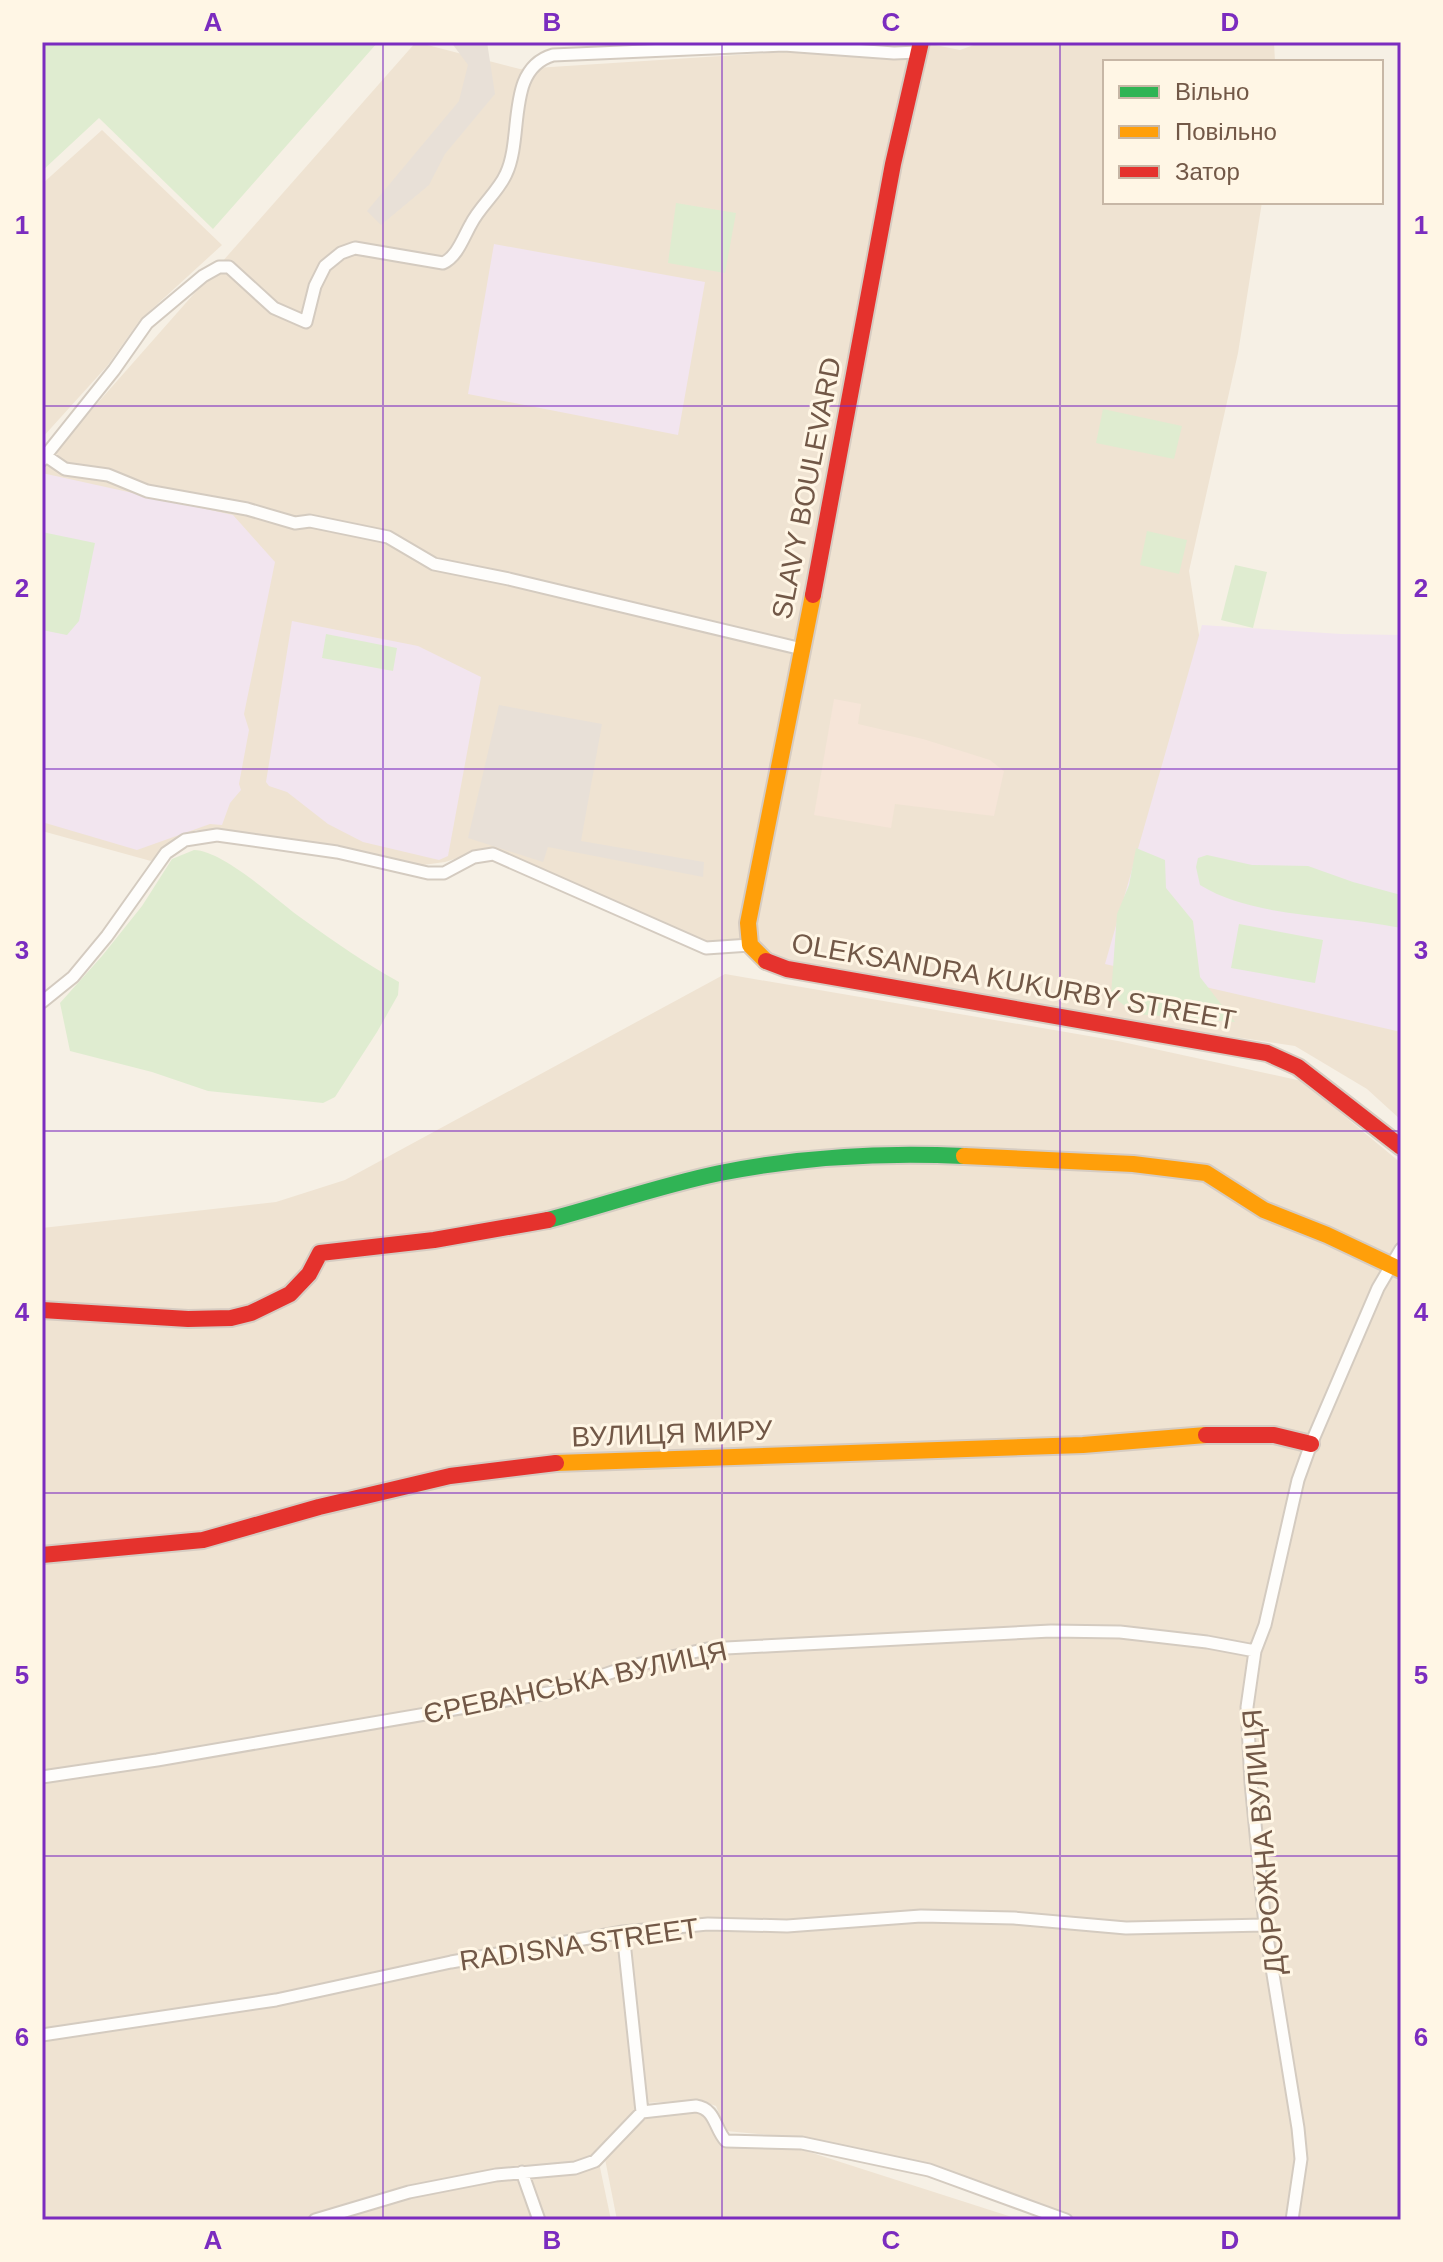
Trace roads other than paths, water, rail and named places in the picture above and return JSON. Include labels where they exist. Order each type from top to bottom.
[{"type":"street","points":[[802,649],[434,564],[388,537],[310,521],[295,523],[247,509],[147,491],[108,475],[65,469],[44,458],[147,323],[203,276],[219,267],[229,267],[274,308],[306,322],[315,286],[325,266],[341,253],[355,248],[443,263],[452,259],[478,211],[507,173],[524,77],[541,58],[784,45],[894,53],[920,47]]},
{"type":"street","name":"SLAVY BOULEVARD","points":[[750,945],[748,923],[751,902],[893,164],[920,47]]},
{"type":"street","name":"OLEKSANDRA KUKURBY STREET","points":[[42,1002],[82,967],[166,853],[185,840],[217,835],[337,852],[428,873],[444,873],[474,857],[493,854],[706,948],[750,945],[767,962],[787,969],[1267,1053],[1298,1067],[1401,1147]]},
{"type":"street","points":[[42,1310],[188,1319],[231,1318],[251,1313],[290,1294],[309,1274],[320,1253],[434,1240],[542,1222],[719,1173],[800,1161],[895,1153],[1133,1164],[1206,1173],[1264,1210],[1396,1267]]},
{"type":"street","name":"ДОРОЖНА ВУЛИЦЯ","points":[[1292,2220],[1301,2159],[1265,1925],[1247,1707],[1255,1651],[1265,1625],[1298,1480],[1311,1444],[1396,1267],[1401,1249]]},
{"type":"street","name":"ВУЛИЦЯ МИРУ","points":[[42,1555],[203,1540],[319,1507],[450,1476],[546,1463],[1083,1445],[1214,1434],[1274,1435],[1311,1444]]},
{"type":"street","name":"ЄРЕВАНСЬКА ВУЛИЦЯ","points":[[42,1777],[554,1692],[627,1667],[707,1649],[1051,1631],[1120,1632],[1255,1651]]},
{"type":"street","name":"RADISNA STREET","points":[[42,2035],[276,2000],[451,1962],[623,1932],[708,1924],[787,1926],[921,1916],[1014,1918],[1126,1928],[1265,1925]]},
{"type":"street","points":[[623,1932],[642,2112]]},
{"type":"street","points":[[315,2220],[409,2192],[522,2172],[575,2168],[595,2161],[642,2112],[702,2107],[712,2114],[726,2141],[802,2143],[929,2170],[1066,2220]]},
{"type":"street","points":[[522,2172],[539,2220]]}]
